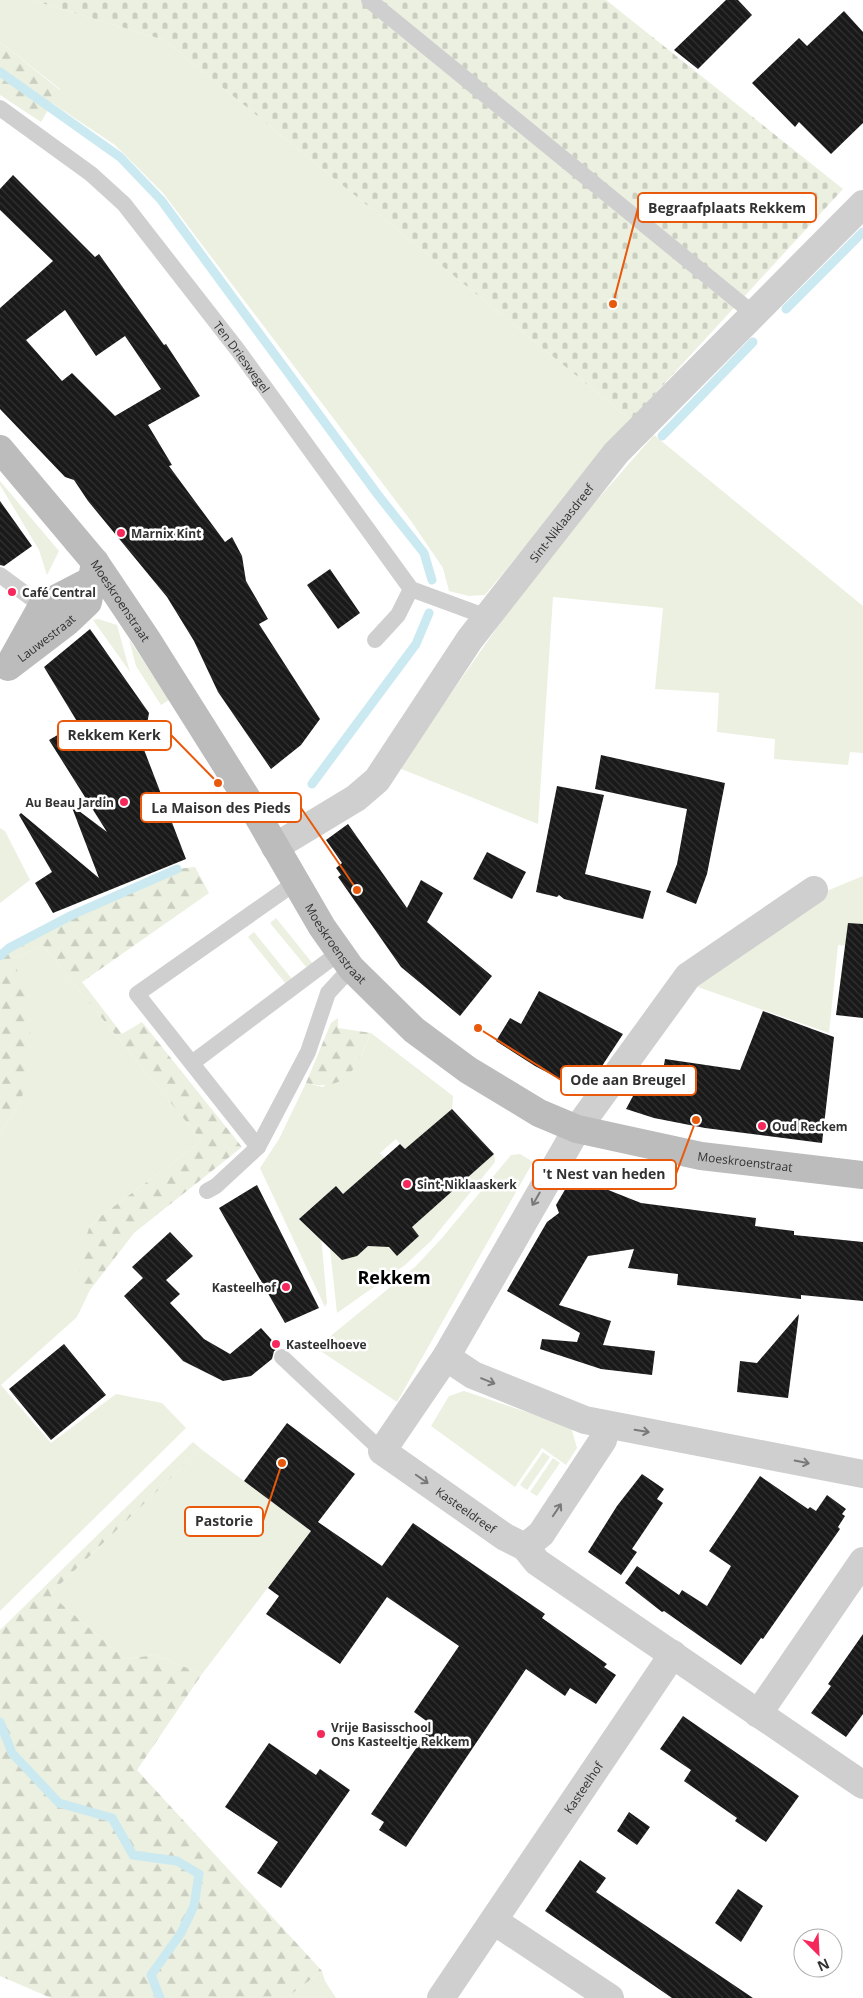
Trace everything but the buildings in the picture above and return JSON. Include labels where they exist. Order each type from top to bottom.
[{"type":"main road","name":"Moeskroenstraat","points":[[0,449],[93,572],[146,638],[275,847],[314,916],[346,960],[414,1030],[468,1070],[573,1135],[701,1156],[863,1176]]},
{"type":"main road","name":"Lauwestraat","points":[[4,672],[42,606],[93,572]]},
{"type":"main road","name":"Lauwestraat","points":[[4,672],[67,622],[88,602],[93,572]]},
{"type":"street","name":"Sint-Niklaasdreef","points":[[275,847],[356,798],[377,780],[470,639],[616,453],[756,315],[863,204]]},
{"type":"street","points":[[382,1451],[446,1357],[573,1135],[688,976],[814,890]]},
{"type":"street","points":[[446,1357],[473,1375],[585,1420],[863,1474]]},
{"type":"street","points":[[606,1425],[603,1440],[541,1534],[525,1547],[537,1562],[863,1785]]},
{"type":"street","name":"Kasteeldreef","points":[[382,1451],[505,1537],[525,1547]]},
{"type":"street","points":[[758,1714],[863,1561]]},
{"type":"street","name":"Kasteelhof","points":[[441,1998],[673,1654]]},
{"type":"street","points":[[494,1921],[610,1998]]},
{"type":"lane","points":[[369,0],[756,315]]},
{"type":"lane","name":"Ten Drieswegel","points":[[0,108],[91,174],[124,204],[243,357],[411,589]]},
{"type":"lane","points":[[0,575],[42,606]]},
{"type":"lane","points":[[375,640],[398,615],[411,589],[487,618]]},
{"type":"lane","points":[[258,1147],[137,994],[295,883]]},
{"type":"lane","points":[[192,1062],[346,960]]},
{"type":"lane","points":[[207,1191],[216,1186],[258,1147],[308,1052],[328,993],[346,960]]},
{"type":"lane","points":[[282,1358],[382,1451]]},
{"type":"green space","points":[[0,0],[32,0],[164,40],[631,420],[485,595],[469,596],[449,591],[443,568],[411,521],[163,193],[115,145],[52,103],[60,89],[0,42]]},
{"type":"green space","points":[[32,0],[606,0],[843,189],[631,420],[164,40]]},
{"type":"green space","points":[[0,42],[60,90],[41,122],[0,95]]},
{"type":"green space","points":[[654,435],[863,606],[863,753],[850,752],[848,765],[774,759],[775,739],[717,732],[719,693],[655,689],[663,608],[553,597],[538,824],[399,768],[503,619],[577,523]]},
{"type":"green space","points":[[0,481],[59,551],[47,575],[39,550],[0,485]]},
{"type":"green space","points":[[98,619],[117,625],[130,672],[93,620]]},
{"type":"green space","points":[[129,639],[169,700],[161,705],[136,666]]},
{"type":"green space","points":[[0,828],[5,831],[30,880],[0,903]]},
{"type":"green space","points":[[195,867],[209,893],[82,982],[122,1034],[142,1022],[242,1147],[134,1233],[90,1290],[80,1282],[79,1270],[89,1228],[101,1216],[202,1141],[43,946],[13,958],[28,1001],[31,1026],[22,1099],[0,1134],[0,951],[63,923],[72,915],[177,869]]},
{"type":"green space","points":[[863,876],[863,948],[838,945],[829,1033],[695,986],[829,890]]},
{"type":"green space","points":[[276,918],[313,964],[307,968],[270,923]]},
{"type":"green space","points":[[254,932],[292,979],[286,984],[248,937]]},
{"type":"green space","points":[[43,946],[202,1141],[101,1216],[89,1228],[80,1282],[90,1290],[77,1317],[1,1385],[51,1443],[116,1394],[162,1403],[186,1428],[0,1611],[0,1134],[22,1099],[13,958]]},
{"type":"green space","points":[[338,1018],[338,1028],[371,1033],[361,1056],[349,1074],[341,1080],[332,1084],[306,1083],[331,1023]]},
{"type":"green space","points":[[371,1033],[453,1096],[452,1109],[406,1151],[396,1139],[380,1153],[390,1165],[343,1194],[336,1186],[303,1215],[321,1235],[327,1303],[325,1307],[260,1168],[279,1139],[306,1083],[323,1087],[361,1057]]},
{"type":"green space","points":[[494,1154],[495,1162],[431,1241],[405,1265],[337,1313],[330,1249],[342,1260],[373,1242],[385,1242],[397,1256],[419,1236],[412,1227]]},
{"type":"green space","points":[[520,1154],[533,1162],[397,1402],[316,1348],[416,1266],[442,1238],[511,1155]]},
{"type":"green space","points":[[464,1391],[571,1427],[577,1448],[566,1465],[542,1448],[515,1487],[431,1426],[449,1396]]},
{"type":"green space","points":[[193,1442],[201,1449],[50,1594],[125,1659],[155,1655],[202,1674],[137,1770],[322,1971],[286,1998],[51,1998],[0,1976],[0,1630]]},
{"type":"green space","points":[[201,1449],[311,1531],[202,1674],[155,1655],[125,1659],[50,1594]]},
{"type":"green space","points":[[543,1452],[550,1457],[527,1490],[520,1485]]},
{"type":"green space","points":[[553,1458],[560,1463],[537,1496],[530,1492]]},
{"type":"green space","points":[[322,1971],[325,1981],[336,1998],[286,1998]]},
{"type":"waterway","points":[[0,72],[120,157],[161,200],[378,495],[424,553],[432,580]]},
{"type":"waterway","points":[[786,309],[863,232]]},
{"type":"waterway","points":[[662,436],[753,342]]},
{"type":"waterway","points":[[312,784],[416,644],[429,613]]},
{"type":"waterway","points":[[0,956],[9,948],[72,915],[177,869]]},
{"type":"waterway","points":[[0,1722],[12,1753],[59,1803],[112,1818],[133,1855],[177,1861],[199,1874],[194,1906],[181,1933],[151,1975],[160,1998]]},
{"type":"place","name":"Begraafplaats Rekkem","points":[[613,304]]},
{"type":"place","name":"Marnix Kint","points":[[121,533]]},
{"type":"place","name":"Café Central","points":[[12,592]]},
{"type":"place","name":"Rekkem Kerk","points":[[218,783]]},
{"type":"place","name":"Au Beau Jardin","points":[[124,802]]},
{"type":"place","name":"La Maison des Pieds","points":[[357,890]]},
{"type":"place","name":"Ode aan Breugel","points":[[478,1028]]},
{"type":"place","name":"'t Nest van heden","points":[[696,1120]]},
{"type":"place","name":"Oud Reckem","points":[[762,1126]]},
{"type":"place","name":"Sint-Niklaaskerk","points":[[407,1184]]},
{"type":"place","name":"Kasteelhof","points":[[286,1287]]},
{"type":"place","name":"Kasteelhoeve","points":[[276,1344]]},
{"type":"place","name":"Pastorie","points":[[282,1463]]},
{"type":"place","name":"Vrije Basisschool Ons Kasteeltje Rekkem","points":[[321,1734]]},
{"type":"district","name":"Rekkem","points":[[394,1277]]}]
